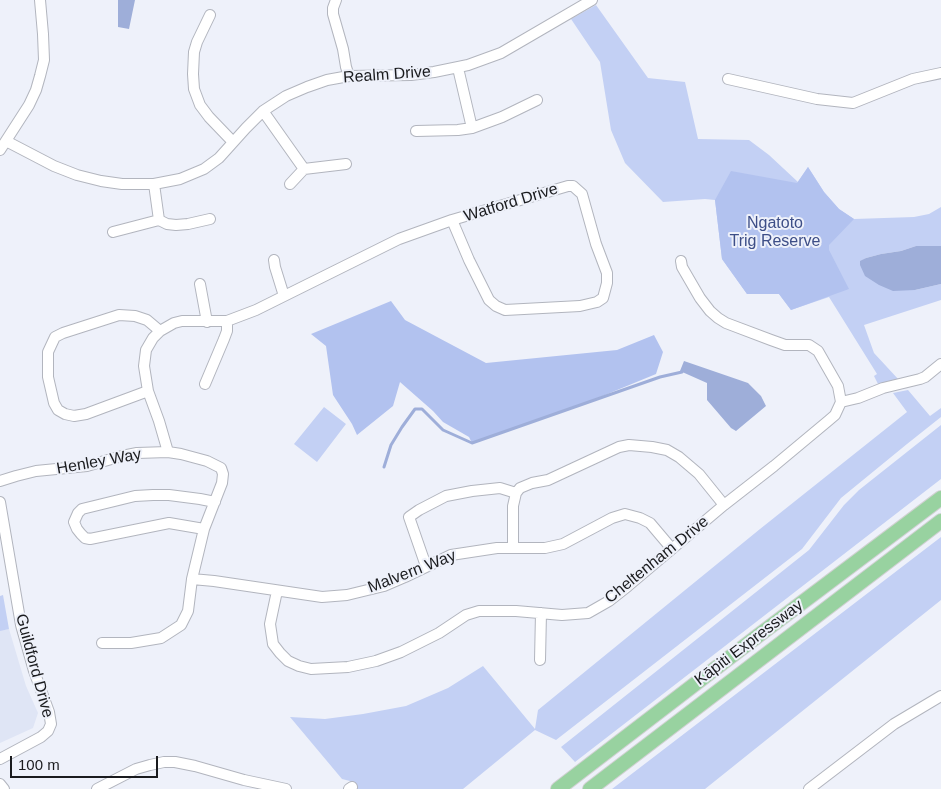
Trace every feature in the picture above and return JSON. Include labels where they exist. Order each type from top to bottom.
[{"type":"highway","name":"Kāpiti Expressway","points":[[558,789],[941,498]]},
{"type":"highway","name":"Kāpiti Expressway","points":[[590,789],[941,521]]},
{"type":"street","points":[[3,145],[29,105],[40,76],[44,60],[40,0]]},
{"type":"street","points":[[336,0],[332,8],[332,14],[350,76]]},
{"type":"street","name":"Realm Drive","points":[[3,145],[77,175],[101,182],[154,184],[180,179],[204,169],[219,158],[263,111],[286,96],[328,80],[350,76],[411,75],[434,72],[458,68],[487,59],[501,53],[592,0]]},
{"type":"street","points":[[210,15],[194,52],[194,88],[200,105],[233,142]]},
{"type":"street","points":[[458,68],[472,128]]},
{"type":"street","points":[[728,79],[817,99],[854,102],[913,79],[941,73]]},
{"type":"street","points":[[416,131],[472,128],[502,117],[537,100]]},
{"type":"street","points":[[263,111],[304,169]]},
{"type":"street","points":[[290,184],[304,169],[346,164]]},
{"type":"street","points":[[154,184],[159,220]]},
{"type":"street","name":"Watford Drive","points":[[160,331],[174,323],[227,321],[256,310],[399,239],[452,220],[568,186],[573,186],[582,194],[596,244],[607,273],[603,298],[597,302],[580,306],[505,310],[496,306],[489,300],[452,220]]},
{"type":"street","points":[[113,232],[159,220],[167,224],[176,225],[210,219]]},
{"type":"street","points":[[274,260],[284,296]]},
{"type":"street","points":[[681,261],[682,267],[700,298],[718,318],[726,323],[786,345],[809,345],[818,351],[838,386],[841,402],[858,398],[883,388],[920,379],[941,364]]},
{"type":"street","points":[[200,284],[207,322]]},
{"type":"street","points":[[148,391],[80,416],[65,414],[58,410],[54,403],[48,377],[48,352],[55,337],[118,315],[135,316],[147,320],[160,331],[146,350],[144,366],[148,391],[168,452]]},
{"type":"street","points":[[205,384],[224,339],[227,321]]},
{"type":"street","name":"Cheltenham Drive","points":[[277,591],[270,624],[273,644],[288,661],[311,669],[348,667],[376,661],[401,652],[439,633],[466,615],[479,611],[516,611],[562,615],[588,613],[609,601],[828,421],[835,415],[841,402]]},
{"type":"street","points":[[513,548],[513,506],[516,493],[520,488],[532,483],[548,480],[619,447],[629,445],[667,450],[679,457],[699,474],[724,505]]},
{"type":"street","name":"Henley Way","points":[[0,481],[36,471],[87,466],[137,453],[168,452],[181,454],[221,468],[223,474],[222,483],[215,502]]},
{"type":"street","points":[[426,566],[409,517],[446,496],[500,488],[516,493]]},
{"type":"street","points":[[102,643],[130,643],[160,638],[181,625],[188,611],[192,580],[204,529],[215,502],[200,498],[170,495],[135,496],[82,509],[78,513],[74,522],[77,529],[85,538],[90,539],[169,523],[204,529]]},
{"type":"street","name":"Guildford Drive","points":[[0,502],[1,518],[21,625],[51,724],[50,728],[41,737],[0,759]]},
{"type":"street","name":"Malvern Way","points":[[192,580],[214,581],[322,597],[347,595],[384,586],[405,578],[451,555],[497,548],[545,548],[563,544],[612,518],[625,514],[650,523],[672,549]]},
{"type":"street","points":[[540,660],[541,613]]},
{"type":"street","points":[[809,789],[894,724],[941,696]]},
{"type":"street","points":[[97,789],[136,769],[164,762],[195,766],[244,780],[286,789]]},
{"type":"street","points":[[0,784],[4,789]]},
{"type":"shaded area","points":[[118,0],[135,0],[129,29],[118,27]]},
{"type":"shaded area","points":[[916,246],[941,246],[941,284],[915,290],[893,291],[865,276],[860,261]]},
{"type":"shaded area","points":[[684,361],[748,383],[761,396],[766,406],[736,431],[731,428],[707,400],[707,383],[680,371]]},
{"type":"shaded area","points":[[9,629],[26,686],[38,713],[33,728],[0,743],[0,630]]},
{"type":"green space","name":"Ngatoto Trig Reserve","points":[[596,5],[648,78],[685,82],[698,139],[749,140],[769,155],[798,182],[808,167],[824,192],[839,209],[854,219],[914,217],[929,214],[941,207],[941,246],[916,246],[866,258],[860,262],[915,290],[941,284],[941,300],[864,325],[874,353],[899,380],[878,384],[874,376],[877,374],[829,297],[791,310],[779,294],[747,294],[722,259],[715,200],[663,202],[625,163],[611,130],[600,62],[571,19]]},
{"type":"green space","points":[[808,167],[824,192],[839,209],[854,219],[829,245],[829,250],[849,289],[791,310],[779,294],[747,294],[722,259],[715,200],[731,171],[797,183]]},
{"type":"green space","points":[[391,301],[405,320],[486,363],[617,350],[654,335],[663,352],[656,374],[571,409],[472,443],[469,437],[443,422],[400,382],[393,406],[357,435],[333,395],[326,346],[311,334]]},
{"type":"green space","points":[[908,390],[930,416],[941,408],[941,417],[841,498],[802,549],[556,740],[535,730],[463,789],[354,789],[350,781],[342,779],[290,717],[325,719],[406,706],[448,688],[483,666],[535,729],[538,710],[907,412],[893,393]]},
{"type":"green space","points":[[324,407],[346,424],[317,462],[294,444]]},
{"type":"green space","points":[[941,425],[941,479],[575,762],[561,747],[809,550],[844,505],[859,490]]},
{"type":"green space","points":[[941,537],[941,600],[705,789],[612,789]]},
{"type":"green space","points":[[3,595],[9,629],[0,631],[0,596]]},
{"type":"waterway","points":[[384,467],[391,445],[415,409],[422,409],[443,430],[472,443],[660,377],[682,372]]}]
